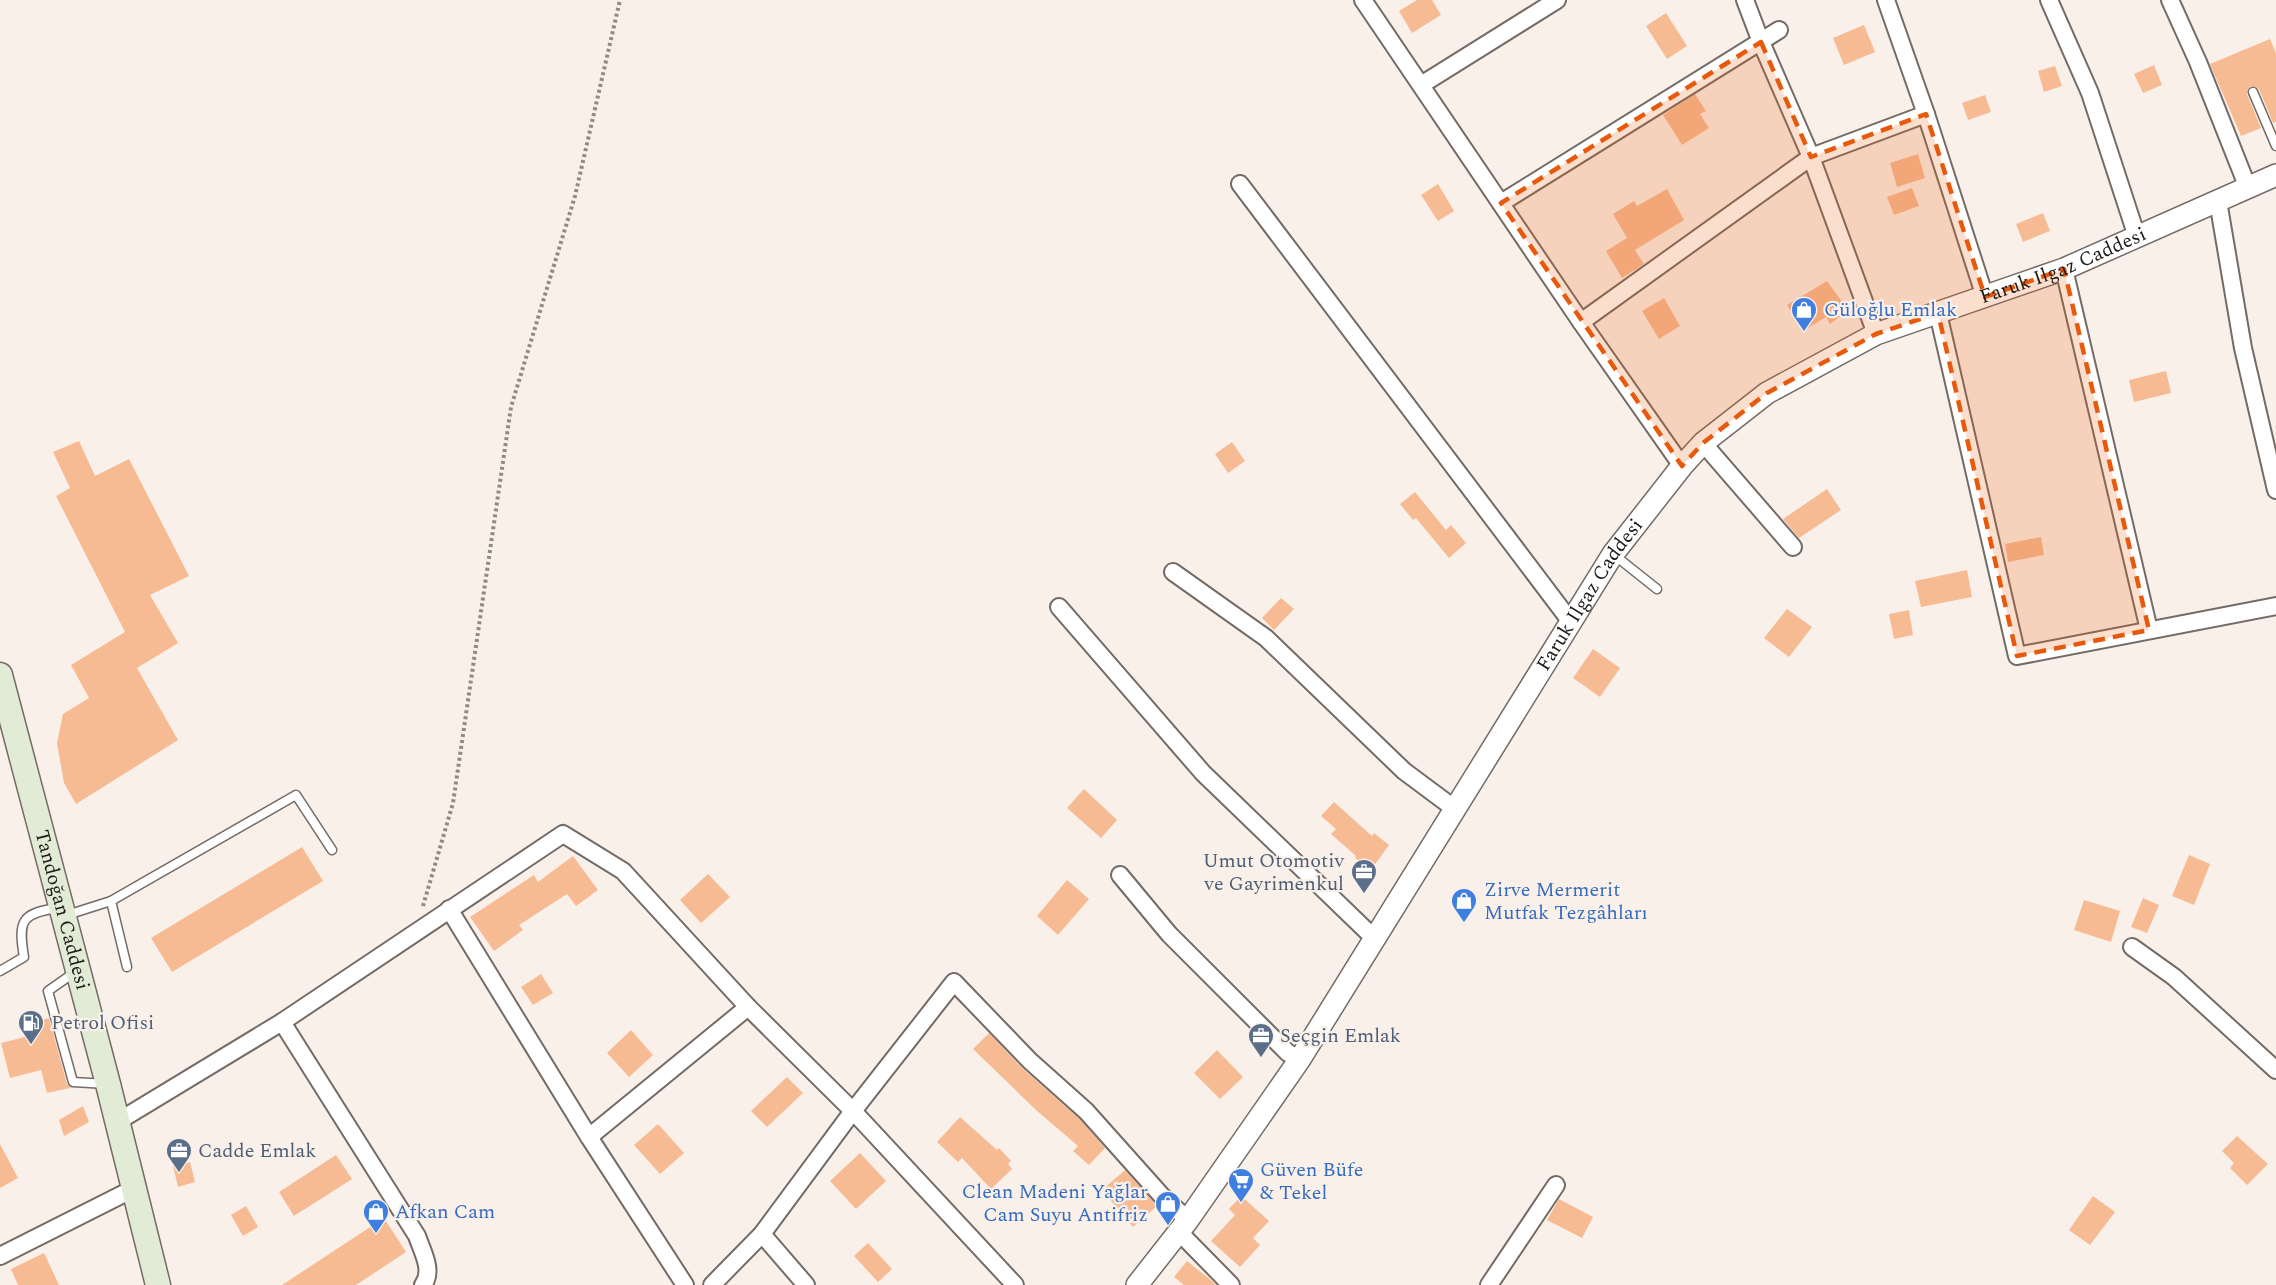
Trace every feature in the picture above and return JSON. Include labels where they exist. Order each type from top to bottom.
[{"type":"main road","name":"Tandoğan Caddesi","points":[[0,675],[108,1084],[158,1285]]},
{"type":"street","points":[[1363,0],[1581,322],[1682,466]]},
{"type":"street","points":[[1420,85],[1557,0]]},
{"type":"street","points":[[1745,0],[1811,157],[1876,334]]},
{"type":"street","points":[[1886,0],[1926,114],[1985,297]]},
{"type":"street","points":[[2049,0],[2090,93],[2137,237]]},
{"type":"street","points":[[2170,0],[2198,62],[2248,188]]},
{"type":"street","points":[[1501,203],[1779,30]]},
{"type":"street","points":[[1581,322],[1811,157],[1926,114]]},
{"type":"street","name":"Faruk Ilgaz Caddesi","points":[[1137,1285],[1183,1226],[1300,1059],[1613,554],[1682,466],[1703,443],[1767,393],[1876,334],[2064,269],[2276,176]]},
{"type":"street","points":[[1240,184],[1570,622]]},
{"type":"street","points":[[2218,201],[2243,348],[2276,490]]},
{"type":"street","points":[[2064,269],[2149,630]]},
{"type":"street","points":[[1938,313],[2018,656],[2276,606]]},
{"type":"street","points":[[1703,443],[1793,547]]},
{"type":"street","points":[[1173,572],[1266,638],[1404,771],[1455,809]]},
{"type":"street","points":[[1059,607],[1203,773],[1375,939]]},
{"type":"street","points":[[117,1122],[282,1022],[563,834],[623,871],[748,1007],[853,1111],[1015,1285]]},
{"type":"street","points":[[1120,875],[1168,934],[1288,1053],[1300,1059]]},
{"type":"street","points":[[449,909],[589,1137],[685,1285]]},
{"type":"street","points":[[2132,947],[2174,977],[2276,1070]]},
{"type":"street","points":[[712,1285],[762,1234],[853,1111],[954,982],[1030,1061],[1086,1111],[1161,1195],[1231,1285]]},
{"type":"street","points":[[589,1137],[748,1007]]},
{"type":"street","points":[[282,1022],[417,1236],[428,1266],[426,1281],[423,1285]]},
{"type":"street","points":[[1489,1285],[1557,1185]]},
{"type":"street","points":[[0,1256],[133,1189]]},
{"type":"street","points":[[762,1234],[806,1285]]},
{"type":"lane","points":[[2253,92],[2276,146]]},
{"type":"lane","points":[[1613,554],[1657,589]]},
{"type":"lane","points":[[0,971],[24,957],[20,935],[26,918],[37,911],[62,912],[111,901],[296,795],[332,850]]},
{"type":"lane","points":[[111,901],[127,967]]},
{"type":"lane","points":[[78,970],[48,991],[73,1082],[108,1084]]},
{"type":"path","points":[[416,931],[453,803],[511,407],[575,196],[620,0]]},
{"type":"highlighted area","points":[[1761,42],[1811,157],[1926,114],[1985,297],[2064,269],[2149,630],[2017,656],[1938,313],[1876,334],[1767,393],[1703,443],[1682,466],[1501,203]]},
{"type":"building","points":[[1417,0],[1432,0],[1441,15],[1412,33],[1399,11]]},
{"type":"building","points":[[1666,13],[1687,46],[1667,59],[1646,26]]},
{"type":"building","points":[[1864,25],[1875,52],[1844,65],[1833,38]]},
{"type":"building","points":[[2270,39],[2276,53],[2276,122],[2273,123],[2259,89],[2251,86],[2247,94],[2261,128],[2241,136],[2210,64]]},
{"type":"building","points":[[2154,65],[2162,85],[2143,93],[2134,74]]},
{"type":"building","points":[[2055,66],[2062,86],[2044,92],[2038,71]]},
{"type":"building","points":[[1695,94],[1706,111],[1700,114],[1709,128],[1682,145],[1663,115]]},
{"type":"building","points":[[1985,95],[1991,112],[1968,120],[1962,103]]},
{"type":"building","points":[[1918,154],[1925,178],[1897,187],[1890,163]]},
{"type":"building","points":[[1438,184],[1454,211],[1438,221],[1421,195]]},
{"type":"building","points":[[1912,188],[1919,206],[1894,215],[1887,197]]},
{"type":"building","points":[[1667,189],[1684,220],[1635,250],[1644,264],[1622,278],[1606,251],[1627,238],[1613,214],[1634,201],[1637,206]]},
{"type":"building","points":[[2043,213],[2050,231],[2023,242],[2016,224]]},
{"type":"building","points":[[1827,281],[1848,310],[1830,324],[1826,317],[1803,331],[1787,305]]},
{"type":"building","points":[[1664,298],[1680,326],[1659,339],[1642,311]]},
{"type":"building","points":[[2166,371],[2171,393],[2134,402],[2129,380]]},
{"type":"building","points":[[79,441],[95,476],[129,459],[189,576],[150,595],[178,643],[137,668],[178,740],[76,804],[64,783],[57,743],[63,714],[89,698],[71,665],[125,632],[56,496],[70,488],[53,452]]},
{"type":"building","points":[[1232,442],[1245,461],[1228,473],[1215,454]]},
{"type":"building","points":[[1827,489],[1841,510],[1799,538],[1783,519]]},
{"type":"building","points":[[1415,492],[1446,530],[1451,525],[1466,543],[1449,558],[1416,518],[1413,520],[1400,504]]},
{"type":"building","points":[[2041,537],[2044,555],[2008,562],[2005,544]]},
{"type":"building","points":[[1967,570],[1972,597],[1921,607],[1915,581]]},
{"type":"building","points":[[1281,598],[1294,609],[1274,630],[1262,618]]},
{"type":"building","points":[[1787,609],[1812,627],[1789,657],[1764,638]]},
{"type":"building","points":[[1909,610],[1913,635],[1894,639],[1889,614]]},
{"type":"building","points":[[1593,649],[1620,668],[1600,697],[1573,678]]},
{"type":"building","points":[[1084,789],[1117,820],[1101,838],[1067,808]]},
{"type":"building","points":[[1334,802],[1372,836],[1374,833],[1389,845],[1371,870],[1331,834],[1336,829],[1321,816]]},
{"type":"building","points":[[302,847],[323,881],[172,972],[151,938]]},
{"type":"building","points":[[2189,855],[2210,864],[2194,905],[2172,896]]},
{"type":"building","points":[[573,856],[598,890],[576,906],[567,894],[519,925],[523,930],[494,951],[470,917],[534,875],[538,882]]},
{"type":"building","points":[[708,874],[730,897],[701,923],[680,900]]},
{"type":"building","points":[[1067,880],[1089,899],[1058,935],[1037,916]]},
{"type":"building","points":[[2143,898],[2159,905],[2147,933],[2131,927]]},
{"type":"building","points":[[2084,900],[2120,911],[2111,942],[2074,930]]},
{"type":"building","points":[[541,974],[553,993],[533,1005],[521,987]]},
{"type":"building","points":[[49,1018],[70,1088],[47,1093],[41,1070],[10,1078],[1,1043],[33,1035],[30,1023]]},
{"type":"building","points":[[631,1030],[653,1055],[629,1077],[607,1053]]},
{"type":"building","points":[[989,1033],[1023,1069],[1079,1118],[1105,1148],[1089,1165],[1073,1151],[1078,1146],[1036,1110],[973,1049]]},
{"type":"building","points":[[1217,1050],[1243,1077],[1220,1099],[1194,1073]]},
{"type":"building","points":[[787,1077],[803,1093],[767,1127],[751,1111]]},
{"type":"building","points":[[83,1106],[89,1122],[64,1136],[59,1120]]},
{"type":"building","points":[[960,1117],[997,1150],[999,1148],[1011,1161],[1008,1164],[1012,1169],[991,1189],[962,1158],[958,1162],[937,1142]]},
{"type":"building","points":[[658,1124],[684,1153],[660,1174],[634,1145]]},
{"type":"building","points":[[2237,1136],[2268,1164],[2247,1185],[2230,1168],[2234,1163],[2222,1151]]},
{"type":"building","points":[[0,1144],[18,1178],[0,1188]]},
{"type":"building","points":[[860,1153],[886,1181],[856,1209],[830,1181]]},
{"type":"building","points":[[336,1155],[352,1179],[294,1216],[279,1192]]},
{"type":"building","points":[[190,1162],[195,1182],[178,1187],[173,1166]]},
{"type":"building","points":[[1125,1170],[1157,1206],[1133,1227],[1102,1190]]},
{"type":"building","points":[[1241,1196],[1269,1221],[1253,1238],[1260,1245],[1240,1267],[1211,1241],[1235,1215],[1229,1209]]},
{"type":"building","points":[[2093,1196],[2115,1212],[2090,1245],[2069,1230]]},
{"type":"building","points":[[1559,1199],[1593,1217],[1582,1238],[1547,1220]]},
{"type":"building","points":[[246,1206],[258,1227],[243,1236],[231,1215]]},
{"type":"building","name":"Afkan Cam","points":[[384,1218],[406,1252],[356,1285],[282,1285]]},
{"type":"building","points":[[868,1243],[892,1269],[878,1282],[854,1256]]},
{"type":"building","points":[[44,1253],[59,1285],[18,1285],[11,1269]]},
{"type":"building","points":[[1187,1261],[1216,1285],[1184,1285],[1174,1277]]},
{"type":"place","name":"Güloğlu Emlak","points":[[1804,333]]},
{"type":"place","name":"Umut Otomotiv ve Gayrimenkul","points":[[1364,895]]},
{"type":"place","name":"Zirve Mermerit Mutfak Tezgâhları","points":[[1464,924]]},
{"type":"place","name":"Petrol Ofisi","points":[[31,1046]]},
{"type":"place","name":"Seçgin Emlak","points":[[1261,1059]]},
{"type":"place","name":"Cadde Emlak","points":[[179,1174]]},
{"type":"place","name":"Güven Büfe & Tekel","points":[[1241,1204]]},
{"type":"place","name":"Clean Madeni Yağlar Cam Suyu Antifriz","points":[[1168,1227]]},
{"type":"place","name":"Afkan Cam","points":[[376,1235]]}]
